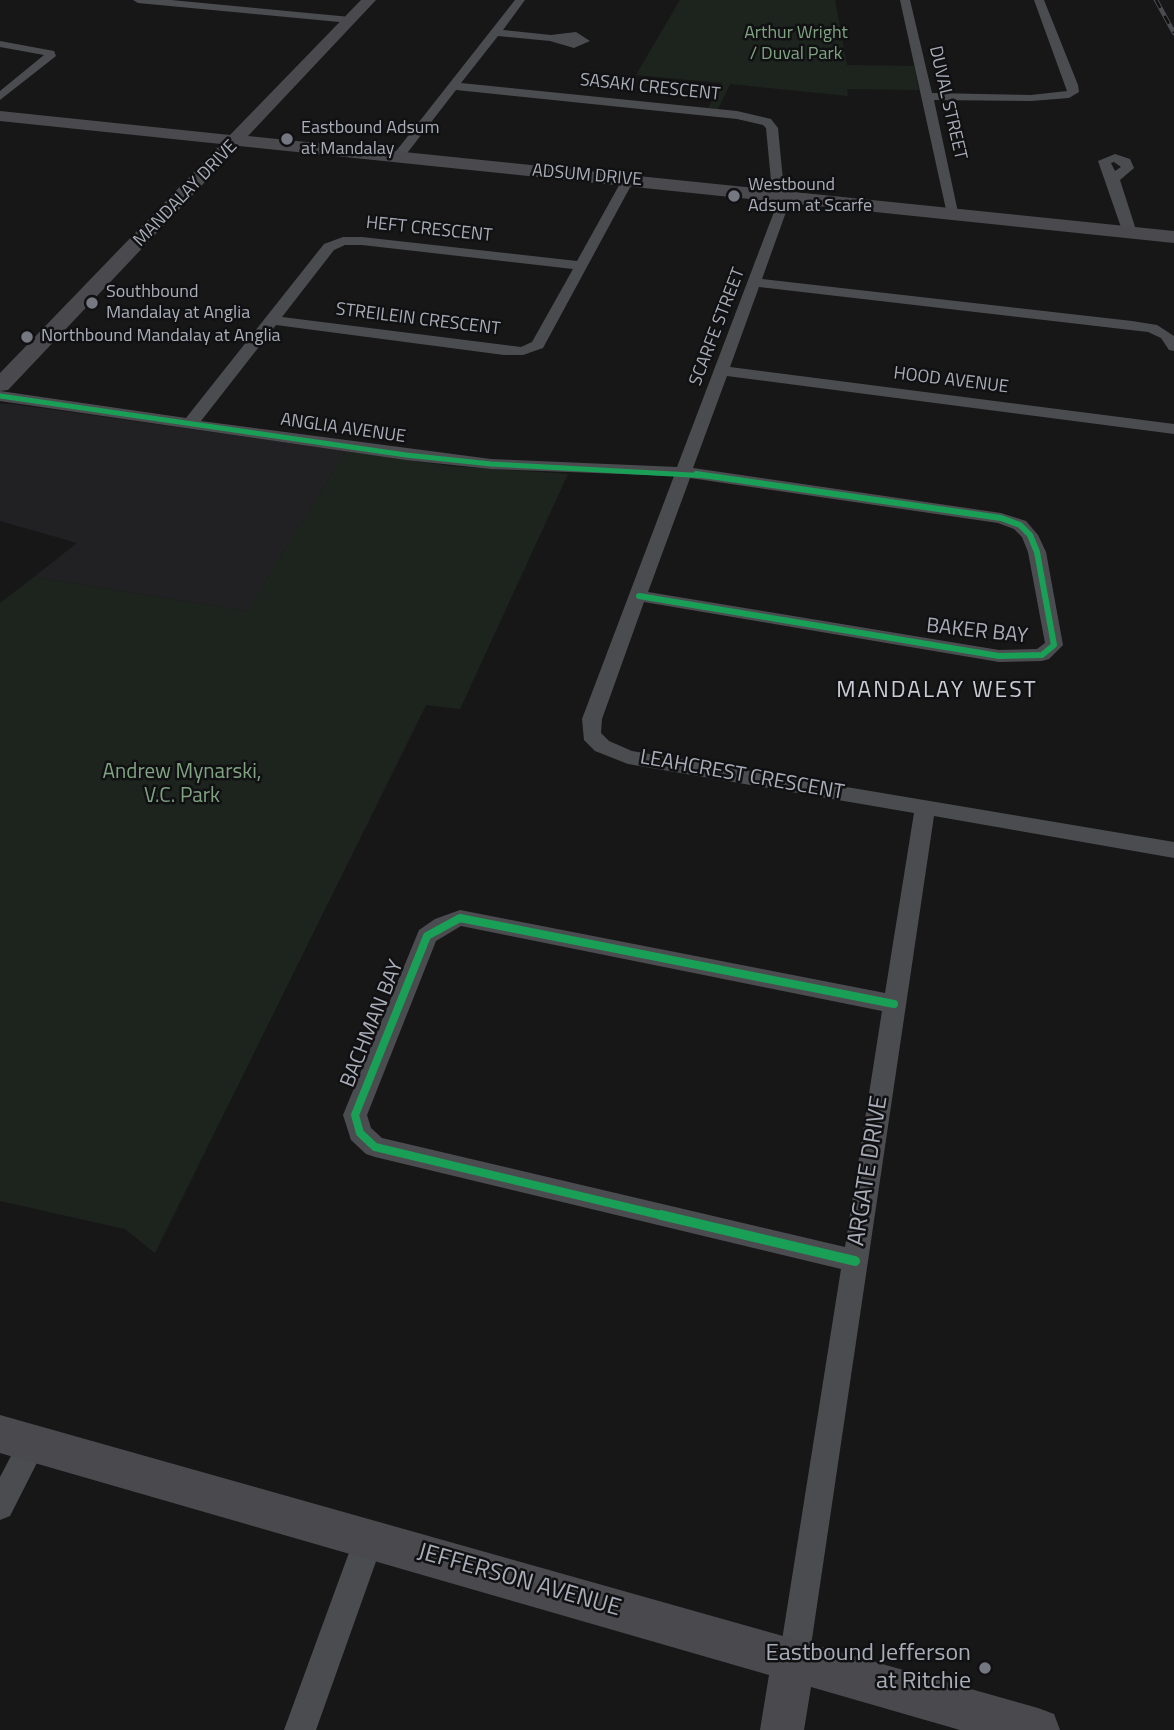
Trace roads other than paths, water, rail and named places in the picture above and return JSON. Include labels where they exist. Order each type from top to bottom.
[{"type":"street","points":[[138,0],[350,20]]},
{"type":"street","name":"MANDALAY DRIVE","points":[[0,385],[369,0]]},
{"type":"street","points":[[397,158],[520,0]]},
{"type":"street","name":"DUVAL STREET","points":[[905,0],[954,214]]},
{"type":"street","points":[[929,96],[1031,99],[1069,95],[1073,92],[1039,0]]},
{"type":"street","points":[[495,32],[551,38]]},
{"type":"street","points":[[0,44],[46,50],[50,56],[0,97]]},
{"type":"street","name":"SASAKI CRESCENT","points":[[454,86],[755,117],[767,122],[772,128],[777,195]]},
{"type":"street","name":"ADSUM DRIVE","points":[[0,116],[1174,237]]},
{"type":"street","points":[[1113,179],[1130,233]]},
{"type":"street","name":"STREILEIN CRESCENT","points":[[273,320],[523,351],[538,345],[545,336],[628,180]]},
{"type":"street","name":"SCARFE STREET","points":[[684,472],[780,212],[777,195]]},
{"type":"street","name":"HEFT CRESCENT","points":[[191,423],[319,257],[329,247],[343,241],[581,266]]},
{"type":"street","points":[[756,282],[1152,328],[1166,335],[1174,347]]},
{"type":"street","name":"HOOD AVENUE","points":[[723,371],[1174,429]]},
{"type":"street","name":"ANGLIA AVENUE","points":[[0,396],[479,463],[684,472]]},
{"type":"street","name":"LEAHCREST CRESCENT","points":[[684,472],[592,719],[591,735],[602,746],[628,757],[1174,850]]},
{"type":"street","name":"BAKER BAY","points":[[639,596],[999,656],[1042,655],[1054,645],[1037,552],[1031,535],[1020,525],[1001,518],[684,472]]},
{"type":"street","name":"ARGATE DRIVE","points":[[794,1659],[925,807]]},
{"type":"street","name":"BACHMAN BAY","points":[[855,1261],[375,1147],[360,1133],[355,1115],[427,936],[460,918],[894,1004]]},
{"type":"street","points":[[0,1506],[16,1438]]},
{"type":"street","name":"JEFFERSON AVENUE","points":[[16,1438],[1038,1730]]},
{"type":"street","points":[[300,1730],[369,1539]]},
{"type":"street","points":[[782,1730],[794,1659]]},
{"type":"railway","points":[[1156,0],[1174,33]]},
{"type":"place","name":"Eastbound Adsum at Mandalay","points":[[287,139]]},
{"type":"place","name":"Westbound Adsum at Scarfe","points":[[734,196]]},
{"type":"place","name":"Southbound Mandalay at Anglia","points":[[92,303]]},
{"type":"place","name":"Northbound Mandalay at Anglia","points":[[27,337]]},
{"type":"place","name":"Eastbound Jefferson at Ritchie","points":[[985,1668]]},
{"type":"district","name":"MANDALAY WEST","points":[[937,691]]},
{"type":"park label","name":"Arthur Wright / Duval Park","points":[[796,44]]},
{"type":"park label","name":"Andrew Mynarski, V.C. Park","points":[[182,785]]}]
